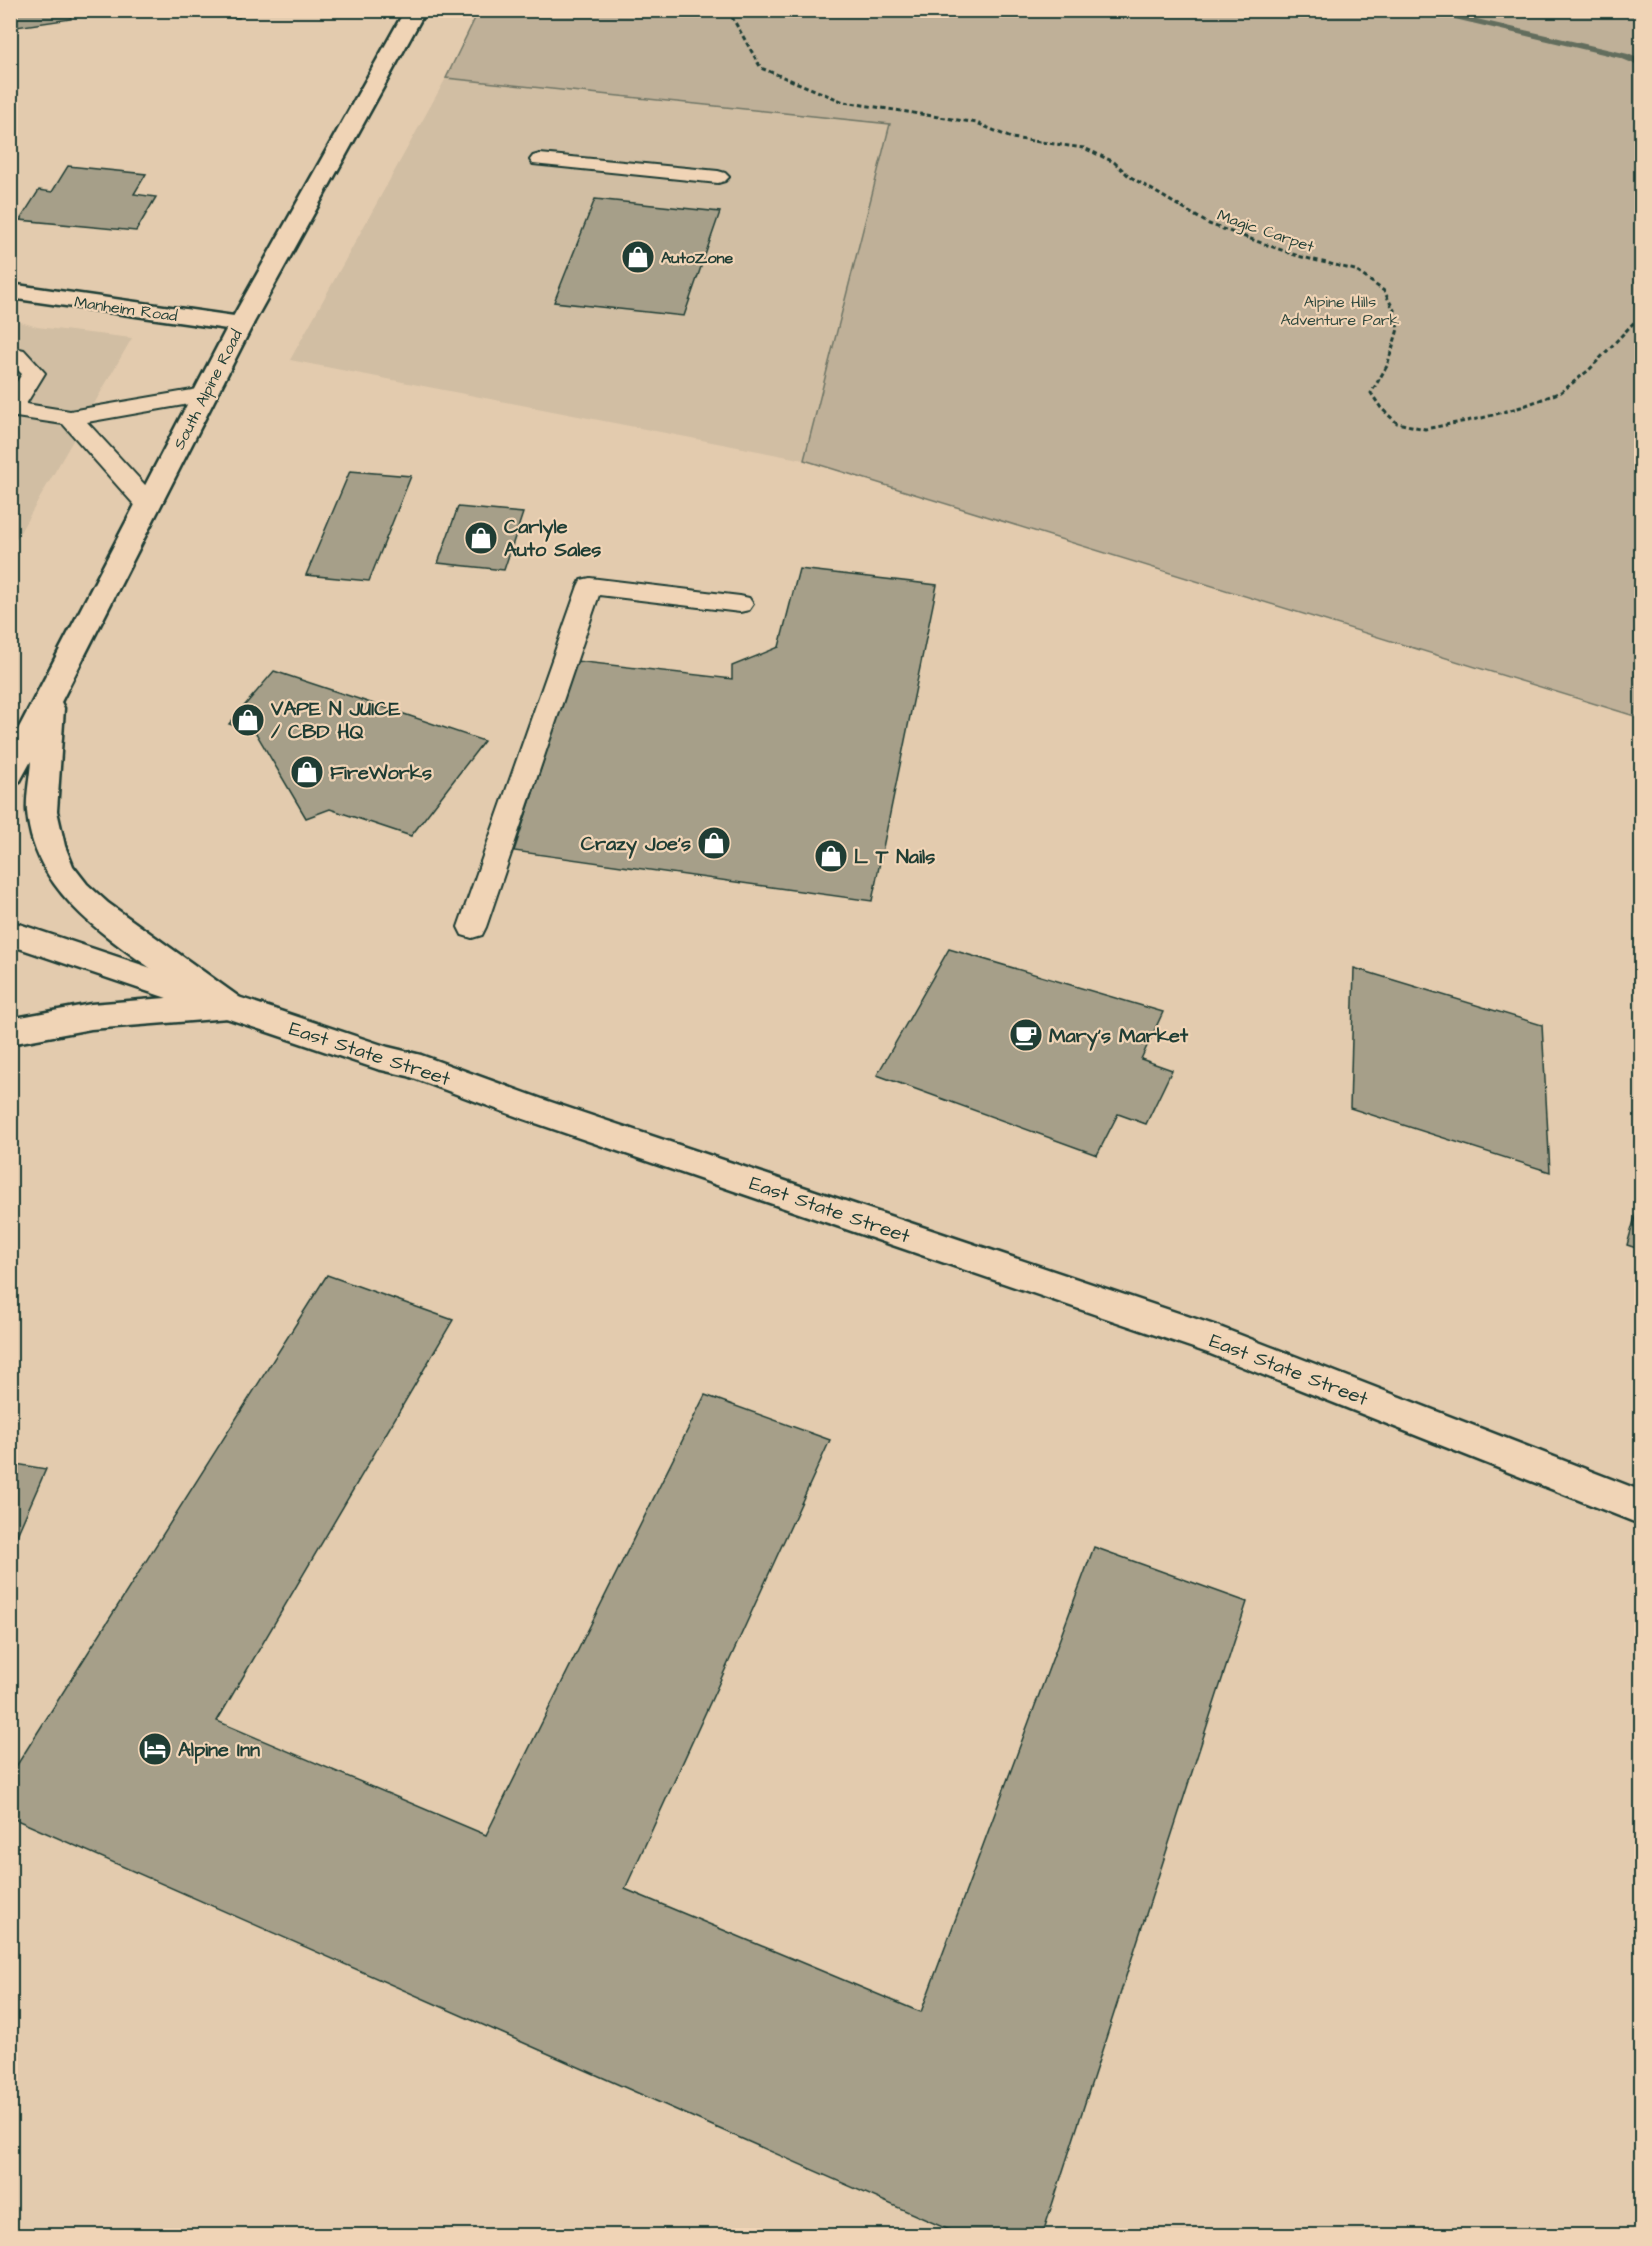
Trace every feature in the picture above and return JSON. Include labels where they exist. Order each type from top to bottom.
[{"type":"main road","name":"South Alpine Road","points":[[10,774],[241,324],[416,10]]},
{"type":"main road","name":"Manheim Road","points":[[10,291],[241,324]]},
{"type":"main road","points":[[10,734],[51,693]]},
{"type":"main road","points":[[51,693],[42,811],[50,846],[60,871],[76,892],[97,910],[228,1006]]},
{"type":"main road","name":"East State Street","points":[[10,933],[388,1060],[410,1064],[625,1140],[1217,1341],[1641,1508]]},
{"type":"main road","points":[[10,1032],[44,1023],[131,1012],[228,1006]]},
{"type":"lane","points":[[540,160],[718,177]]},
{"type":"lane","points":[[10,354],[16,355],[34,373],[11,410],[70,418],[204,394]]},
{"type":"lane","points":[[70,418],[148,504]]},
{"type":"lane","points":[[472,927],[590,586],[740,604]]},
{"type":"path","name":"Magic Carpet","points":[[728,10],[761,68],[844,102],[977,123],[1011,138],[1084,148],[1114,162],[1129,176],[1209,224],[1298,256],[1355,270],[1384,291],[1394,310],[1398,329],[1387,366],[1371,393],[1381,408],[1397,423],[1425,429],[1482,418],[1561,392],[1589,370],[1641,314]]},
{"type":"shaded area","points":[[446,78],[890,124],[804,460],[290,360]]},
{"type":"shaded area","points":[[11,319],[37,327],[132,338],[11,548]]},
{"type":"green space","name":"Alpine Hills Adventure Park","points":[[479,10],[1641,11],[1641,718],[804,460],[890,124],[446,78]]},
{"type":"building","points":[[10,10],[69,10],[71,19],[10,28]]},
{"type":"building","points":[[222,10],[243,10],[239,18],[219,16]]},
{"type":"building","points":[[68,166],[146,174],[134,194],[156,197],[136,231],[20,220],[39,190],[52,192]]},
{"type":"building","name":"AutoZone","points":[[595,199],[720,212],[684,316],[554,302]]},
{"type":"building","points":[[350,471],[411,476],[369,581],[306,575]]},
{"type":"building","name":"Carlyle Auto Sales","points":[[458,507],[523,513],[504,570],[438,563]]},
{"type":"building","points":[[799,569],[937,585],[872,901],[514,851],[576,661],[732,679],[732,666],[779,647]]},
{"type":"building","points":[[274,671],[484,741],[411,836],[330,809],[306,818],[256,733],[229,724]]},
{"type":"building","name":"Mary's Market","points":[[949,949],[1163,1012],[1141,1059],[1172,1070],[1146,1124],[1118,1114],[1097,1155],[877,1075]]},
{"type":"building","points":[[1354,968],[1542,1025],[1550,1172],[1350,1108]]},
{"type":"building","points":[[1642,1193],[1642,1250],[1627,1245]]},
{"type":"building","name":"Alpine Inn","points":[[327,1275],[453,1320],[217,1721],[486,1835],[705,1395],[830,1440],[625,1889],[921,2012],[1094,1547],[1247,1602],[1042,2236],[963,2236],[10,1817],[10,1776]]},
{"type":"building","points":[[10,1463],[46,1469],[10,1551]]},
{"type":"waterway","points":[[1422,10],[1624,56],[1642,64]]},
{"type":"place","name":"AutoZone","points":[[638,257]]},
{"type":"place","name":"Carlyle Auto Sales","points":[[481,538]]},
{"type":"place","name":"VAPE N JUICE / CBD HQ","points":[[248,720]]},
{"type":"place","name":"FireWorks","points":[[307,772]]},
{"type":"place","name":"Crazy Joe's","points":[[714,843]]},
{"type":"place","name":"L T Nails","points":[[831,856]]},
{"type":"place","name":"Mary's Market","points":[[1026,1035]]},
{"type":"place","name":"Alpine Inn","points":[[155,1749]]}]
